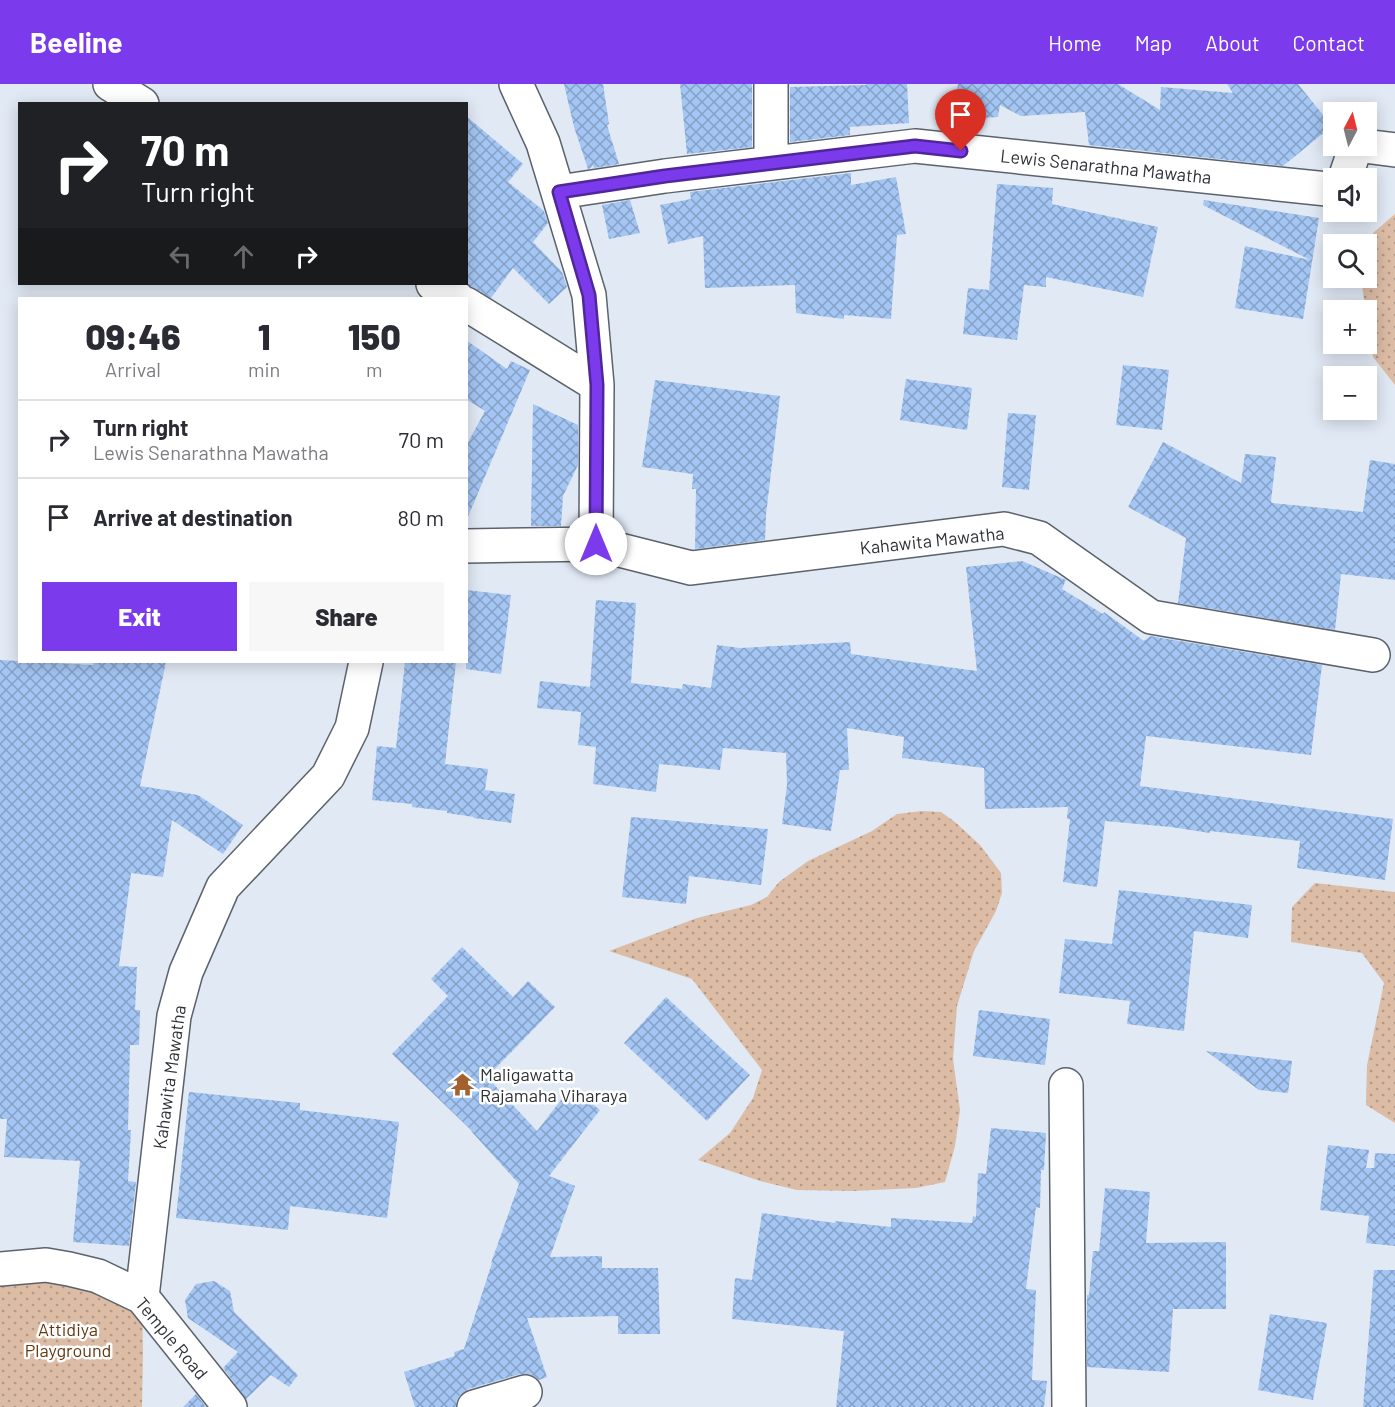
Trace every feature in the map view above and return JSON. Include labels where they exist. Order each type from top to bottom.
[{"type":"street","points":[[110,84],[139,102]]},
{"type":"street","points":[[516,84],[543,143],[589,295],[597,385],[596,544]]},
{"type":"street","points":[[771,84],[771,163]]},
{"type":"street","name":"Lewis Senarathna Mawatha","points":[[559,192],[665,176],[915,146],[1323,189]]},
{"type":"street","points":[[1377,148],[1395,150]]},
{"type":"street","points":[[435,285],[455,297]]},
{"type":"street","points":[[468,305],[597,385]]},
{"type":"street","name":"Kahawita Mawatha","points":[[468,546],[596,544],[691,568],[1004,529],[1039,538],[1151,617],[1373,655]]},
{"type":"street","name":"Kahawita Mawatha","points":[[142,1296],[174,1016],[186,972],[223,887],[328,777],[352,729],[366,663]]},
{"type":"street","points":[[1066,1085],[1069,1407]]},
{"type":"street","name":"Temple Road","points":[[0,1269],[46,1265],[69,1269],[98,1276],[142,1296],[230,1407]]},
{"type":"street","points":[[474,1407],[525,1392]]},
{"type":"green space","points":[[1395,214],[1395,385],[1373,357],[1373,354],[1377,354],[1377,300],[1364,300],[1362,288],[1377,288],[1377,234],[1373,233]]},
{"type":"green space","points":[[922,811],[941,812],[955,822],[980,845],[1001,873],[1002,893],[996,911],[974,951],[957,1006],[953,1059],[960,1110],[955,1146],[945,1182],[916,1188],[853,1191],[797,1190],[760,1181],[698,1160],[730,1133],[753,1098],[762,1070],[692,979],[609,951],[697,918],[751,905],[767,897],[779,882],[808,861],[872,831],[897,814]]},
{"type":"green space","points":[[1315,883],[1395,892],[1395,1123],[1366,1105],[1367,1065],[1384,983],[1362,953],[1291,942],[1292,907]]},
{"type":"green space","name":"Attidiya Playground","points":[[0,1269],[142,1297],[142,1407],[0,1407]]},
{"type":"building","points":[[564,84],[603,84],[609,124],[607,125],[619,164],[594,168],[593,165],[588,169],[574,127]]},
{"type":"building","points":[[680,84],[752,84],[752,147],[687,154]]},
{"type":"building","points":[[907,84],[909,123],[850,127],[850,135],[790,142],[790,87]]},
{"type":"building","points":[[958,84],[1118,84],[1160,110],[1161,87],[1233,93],[1227,84],[1298,84],[1323,115],[1323,133],[1283,166],[1089,145],[1085,112],[1021,116],[1000,105],[998,117],[952,120]]},
{"type":"building","points":[[468,118],[523,164],[508,182],[544,211],[548,223],[533,242],[562,272],[567,287],[549,304],[513,268],[491,298],[468,284]]},
{"type":"building","points":[[851,173],[851,185],[896,177],[906,234],[897,235],[891,319],[844,315],[844,319],[796,313],[795,285],[705,288],[703,236],[668,244],[660,205],[691,199],[690,192]]},
{"type":"building","points":[[997,184],[1053,188],[1052,204],[1158,227],[1143,297],[1046,277],[1046,287],[1024,285],[1017,340],[963,334],[968,288],[989,290]]},
{"type":"building","points":[[630,200],[640,233],[609,239],[602,205]]},
{"type":"building","points":[[1204,200],[1319,218],[1303,319],[1235,308],[1245,246],[1310,260],[1203,205]]},
{"type":"building","points":[[468,341],[507,369],[511,361],[530,370],[468,517],[468,442],[485,411],[468,400]]},
{"type":"building","points":[[1123,365],[1169,370],[1162,430],[1116,425]]},
{"type":"building","points":[[906,379],[972,388],[967,430],[900,420]]},
{"type":"building","points":[[655,380],[780,396],[765,540],[695,549],[696,489],[692,489],[693,474],[642,467]]},
{"type":"building","points":[[533,404],[578,425],[578,465],[563,496],[561,526],[531,526]]},
{"type":"building","points":[[1008,413],[1036,415],[1029,490],[1002,487]]},
{"type":"building","points":[[1163,442],[1241,483],[1245,454],[1276,457],[1272,503],[1363,512],[1370,460],[1395,464],[1395,580],[1341,574],[1335,630],[1178,603],[1186,538],[1128,507]]},
{"type":"building","points":[[1022,561],[1066,580],[1062,589],[1103,614],[1104,612],[1144,641],[1150,636],[1322,665],[1311,755],[1146,736],[1140,786],[1393,819],[1385,880],[1297,868],[1300,841],[1105,821],[1097,887],[1063,882],[1070,819],[1067,819],[1068,807],[985,809],[984,768],[902,758],[904,737],[847,728],[849,770],[840,770],[831,831],[782,824],[787,785],[786,753],[723,748],[720,770],[659,764],[656,792],[593,784],[596,747],[578,745],[581,712],[537,708],[540,681],[590,687],[596,600],[636,603],[631,683],[682,689],[683,684],[711,688],[717,645],[740,648],[850,642],[851,654],[977,671],[966,567]]},
{"type":"building","points":[[468,590],[511,595],[501,674],[466,669],[466,663],[468,663]]},
{"type":"building","points":[[0,660],[18,661],[18,663],[93,665],[94,663],[166,663],[140,786],[198,795],[243,825],[223,854],[172,820],[163,877],[131,873],[119,966],[137,967],[135,1010],[140,1010],[139,1045],[130,1045],[128,1130],[131,1130],[128,1181],[136,1182],[129,1246],[73,1242],[80,1161],[4,1157],[7,1119],[0,1119]]},
{"type":"building","points":[[405,663],[456,663],[445,764],[488,769],[485,790],[515,794],[511,823],[412,807],[412,804],[372,800],[377,746],[396,748]]},
{"type":"building","points":[[631,817],[768,829],[761,885],[689,876],[686,904],[622,897]]},
{"type":"building","points":[[1119,890],[1252,905],[1248,938],[1194,931],[1184,1031],[1127,1024],[1130,1001],[1059,993],[1065,939],[1112,944]]},
{"type":"building","points":[[462,947],[513,997],[528,981],[555,1007],[487,1077],[537,1131],[571,1087],[600,1110],[549,1176],[575,1186],[550,1257],[602,1256],[602,1268],[658,1268],[660,1334],[618,1334],[618,1316],[527,1318],[547,1377],[539,1380],[530,1374],[520,1374],[468,1389],[460,1395],[456,1407],[415,1407],[404,1372],[455,1356],[454,1352],[464,1349],[519,1184],[471,1131],[473,1132],[392,1054],[448,996],[431,979]]},
{"type":"building","points":[[666,997],[750,1075],[707,1121],[624,1043]]},
{"type":"building","points":[[979,1010],[1050,1019],[1045,1065],[973,1056]]},
{"type":"building","points":[[1206,1051],[1292,1061],[1288,1093],[1259,1090]]},
{"type":"building","points":[[189,1092],[300,1103],[300,1110],[399,1122],[387,1218],[290,1206],[288,1230],[176,1218]]},
{"type":"building","points":[[991,1128],[1046,1133],[1044,1170],[1041,1170],[1040,1208],[1036,1207],[1026,1289],[1036,1290],[1032,1380],[1047,1381],[1044,1407],[836,1407],[844,1331],[732,1319],[735,1278],[752,1280],[762,1213],[835,1223],[835,1221],[891,1227],[891,1218],[972,1223],[973,1216],[976,1217],[978,1173],[986,1174]]},
{"type":"building","points":[[1328,1145],[1369,1150],[1366,1168],[1374,1168],[1375,1153],[1395,1154],[1395,1246],[1366,1243],[1369,1216],[1320,1210]]},
{"type":"building","points":[[1105,1188],[1150,1192],[1146,1243],[1226,1242],[1226,1309],[1173,1309],[1169,1372],[1087,1367],[1087,1295],[1089,1295],[1093,1251],[1099,1251]]},
{"type":"building","points":[[1374,1270],[1395,1270],[1395,1407],[1363,1407]]},
{"type":"building","points":[[214,1281],[230,1291],[234,1312],[298,1375],[289,1387],[271,1375],[246,1399],[223,1368],[238,1352],[188,1318],[185,1300],[196,1284]]},
{"type":"building","points":[[1270,1314],[1327,1323],[1313,1400],[1258,1390]]},
{"type":"building","points":[[196,1394],[206,1407],[183,1407]]},
{"type":"place","name":"Maligawatta Rajamaha Viharaya","points":[[462,1084]]},
{"type":"route","points":[[596,544],[597,385],[589,295],[559,192],[665,176],[915,146],[961,151]]}]
